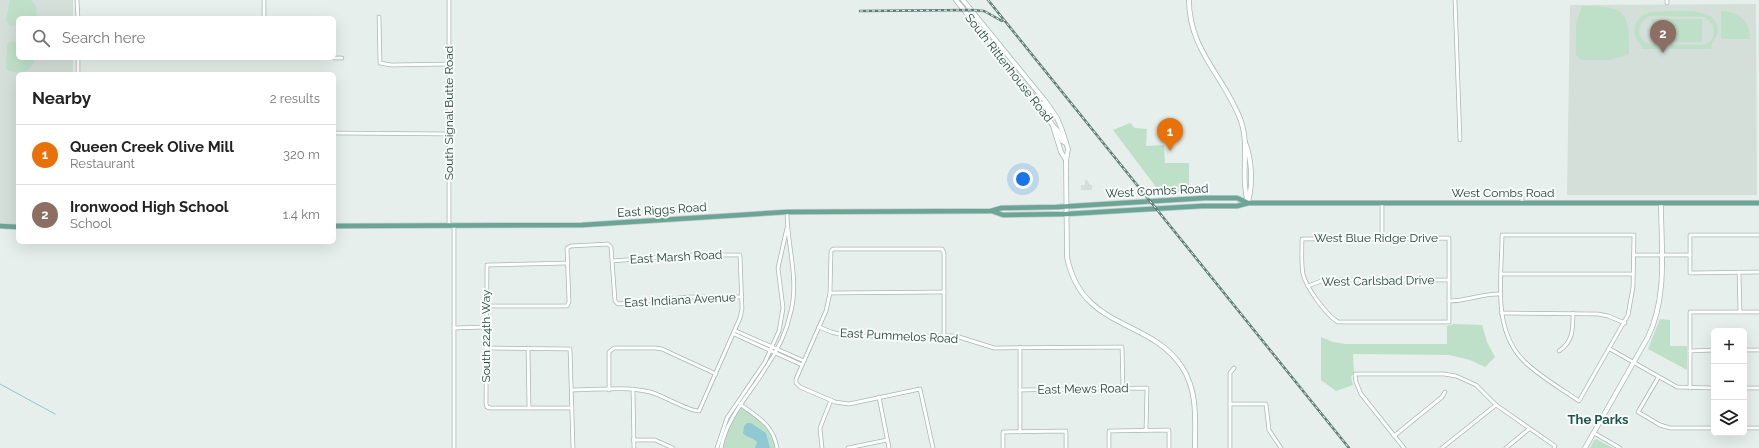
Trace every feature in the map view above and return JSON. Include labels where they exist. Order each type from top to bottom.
[{"type":"main road","name":"South Rittenhouse Road","points":[[956,0],[1039,103],[1053,126],[1061,152],[1066,160]]},
{"type":"main road","name":"South Rittenhouse Road","points":[[963,0],[1046,102],[1058,121],[1068,149],[1066,160],[1067,257],[1074,280],[1091,303],[1106,315],[1156,342],[1177,360],[1183,368],[1192,389],[1194,401],[1195,448]]},
{"type":"main road","points":[[1188,0],[1190,22],[1196,41],[1236,109],[1243,127],[1244,140],[1250,153],[1251,192],[1248,203]]},
{"type":"main road","points":[[1039,103],[1044,104],[1053,118],[1058,121]]},
{"type":"main road","points":[[1053,126],[1058,131],[1062,141],[1066,143]]},
{"type":"main road","name":"West Combs Road","points":[[1066,206],[1205,198],[1237,198],[1248,203]]},
{"type":"main road","name":"West Combs Road","points":[[1066,214],[1202,206],[1237,206],[1248,203],[1759,203]]},
{"type":"main road","points":[[1585,448],[1648,337],[1657,314],[1661,289],[1661,203]]},
{"type":"main road","name":"East Riggs Road","points":[[336,226],[582,225],[787,212],[991,211],[1001,208],[1066,206]]},
{"type":"main road","name":"East Riggs Road","points":[[991,211],[1003,215],[1066,214]]},
{"type":"main road","points":[[0,226],[16,227]]},
{"type":"street","points":[[78,0],[78,16]]},
{"type":"street","points":[[264,0],[264,16]]},
{"type":"street","name":"South Signal Butte Road","points":[[449,0],[454,328],[454,448]]},
{"type":"street","points":[[1455,0],[1460,140]]},
{"type":"street","points":[[379,17],[380,63],[391,65],[449,64]]},
{"type":"street","points":[[336,58],[342,58]]},
{"type":"street","points":[[78,60],[78,72]]},
{"type":"street","points":[[336,133],[450,134]]},
{"type":"street","points":[[1522,196],[1522,203]]},
{"type":"street","points":[[1382,203],[1382,238]]},
{"type":"street","points":[[721,448],[727,427],[740,404],[766,369],[777,349],[789,319],[794,291],[794,276],[787,228],[787,212]]},
{"type":"street","points":[[716,448],[727,418],[771,351],[779,331],[782,314],[778,268],[787,228]]},
{"type":"street","points":[[1502,235],[1634,235],[1634,255],[1631,303],[1624,323],[1579,401],[1533,369],[1518,355],[1506,336],[1502,313],[1501,294],[1502,235]]},
{"type":"street","points":[[1759,235],[1690,235],[1690,273],[1759,272]]},
{"type":"street","name":"West Blue Ridge Drive","points":[[1308,286],[1303,274],[1302,238],[1449,238],[1449,280]]},
{"type":"street","points":[[486,306],[567,306],[569,302],[567,248],[569,246],[608,244],[610,245],[612,261]]},
{"type":"street","points":[[933,448],[922,391],[920,389],[849,404],[841,404],[800,387],[796,383],[802,365],[826,311],[830,293],[831,250],[942,249],[944,253],[944,336]]},
{"type":"street","name":"East Marsh Road","points":[[612,261],[689,255],[740,255],[742,297]]},
{"type":"street","points":[[1634,255],[1690,255]]},
{"type":"street","name":"East Indiana Avenue","points":[[612,261],[615,301],[618,304],[689,297],[742,297]]},
{"type":"street","name":"South 224th Way","points":[[529,408],[487,407],[487,265],[568,263]]},
{"type":"street","points":[[1740,272],[1740,312]]},
{"type":"street","points":[[1502,274],[1634,274]]},
{"type":"street","name":"West Carlsbad Drive","points":[[1308,286],[1324,280],[1449,280]]},
{"type":"street","points":[[1308,286],[1329,316],[1344,323],[1449,322],[1449,280]]},
{"type":"street","points":[[830,293],[944,292]]},
{"type":"street","points":[[1449,301],[1465,300],[1489,294],[1501,294]]},
{"type":"street","points":[[572,390],[633,390],[659,394],[692,410],[699,411],[735,332],[740,318],[742,297]]},
{"type":"street","points":[[1690,388],[1690,312],[1759,312]]},
{"type":"street","points":[[1502,313],[1601,314],[1624,323]]},
{"type":"street","points":[[1559,351],[1566,346],[1571,336],[1573,329],[1573,313]]},
{"type":"street","points":[[454,328],[486,327]]},
{"type":"street","name":"East Pummelos Road","points":[[819,327],[844,336],[956,336],[994,348],[1122,347],[1123,389]]},
{"type":"street","points":[[735,332],[804,361]]},
{"type":"street","points":[[735,332],[802,365]]},
{"type":"street","points":[[1020,347],[1020,432]]},
{"type":"street","points":[[486,348],[570,349],[573,448]]},
{"type":"street","points":[[528,348],[529,408],[572,408]]},
{"type":"street","points":[[609,390],[609,352],[614,348],[662,349],[716,374]]},
{"type":"street","points":[[1610,349],[1658,378],[1677,387],[1711,388]]},
{"type":"street","points":[[1690,351],[1711,350]]},
{"type":"street","points":[[1747,350],[1759,350]]},
{"type":"street","points":[[1230,448],[1230,373],[1234,368]]},
{"type":"street","points":[[1404,448],[1361,394],[1356,382],[1355,374],[1444,374],[1456,376],[1476,385],[1496,405],[1554,447]]},
{"type":"street","points":[[1658,378],[1638,412],[1663,426],[1711,428]]},
{"type":"street","name":"East Mews Road","points":[[1020,390],[1146,388],[1146,430]]},
{"type":"street","points":[[1747,388],[1759,388]]},
{"type":"street","points":[[633,390],[634,448]]},
{"type":"street","points":[[1394,436],[1442,397],[1445,392]]},
{"type":"street","points":[[879,397],[889,448]]},
{"type":"street","points":[[822,448],[820,428],[831,400]]},
{"type":"street","points":[[737,402],[768,425],[775,437],[778,448]]},
{"type":"street","points":[[1230,404],[1262,404],[1267,406],[1269,430],[1280,448]]},
{"type":"street","points":[[1442,448],[1496,405]]},
{"type":"street","points":[[1747,428],[1759,428]]},
{"type":"street","points":[[1506,448],[1529,429]]},
{"type":"street","points":[[1108,448],[1109,431],[1169,430],[1170,448]]},
{"type":"street","points":[[1003,448],[1003,432],[1066,432],[1066,448]]},
{"type":"street","points":[[1594,433],[1620,448]]},
{"type":"street","points":[[633,440],[656,440],[673,448]]},
{"type":"street","points":[[848,448],[887,440]]},
{"type":"shaded area","points":[[0,0],[73,0],[73,16],[16,16],[16,60],[73,60],[73,72],[16,72],[16,224],[0,223]]},
{"type":"shaded area","points":[[1756,4],[1757,195],[1567,195],[1570,5]]},
{"type":"shaded area","points":[[1085,180],[1092,185],[1092,190],[1081,190],[1081,185],[1085,185]]},
{"type":"green space","points":[[10,0],[31,0],[36,6],[37,16],[16,16],[16,25],[11,26],[6,21]]},
{"type":"green space","points":[[1582,6],[1608,7],[1622,14],[1626,19],[1628,28],[1629,54],[1611,60],[1581,60],[1576,55],[1576,24]]},
{"type":"green space","points":[[1692,11],[1710,16],[1716,22],[1718,30],[1711,49],[1642,49],[1636,38],[1635,29],[1638,20],[1648,13]],"holes":[[[1650,16],[1705,17],[1712,24],[1714,34],[1709,42],[1703,45],[1649,44],[1641,38],[1639,30],[1640,26],[1642,22]]]},
{"type":"green space","points":[[1721,11],[1733,13],[1743,19],[1748,27],[1750,39],[1723,39],[1721,37]]},
{"type":"green space","points":[[1652,19],[1702,19],[1702,42],[1652,42]]},
{"type":"green space","points":[[9,42],[16,42],[16,60],[34,60],[28,70],[24,72],[11,72],[6,70],[7,46]]},
{"type":"green space","points":[[1130,123],[1135,128],[1147,129],[1146,146],[1164,145],[1165,163],[1189,163],[1189,193],[1159,191],[1113,130]]},
{"type":"green space","points":[[1660,319],[1670,320],[1670,346],[1687,346],[1687,370],[1648,349]]},
{"type":"green space","points":[[1454,324],[1482,325],[1487,342],[1495,357],[1485,367],[1470,360],[1449,355],[1353,354],[1354,372],[1351,377],[1353,385],[1336,391],[1321,380],[1321,337],[1333,342],[1346,344],[1447,344],[1447,326]]},
{"type":"green space","points":[[741,406],[767,428],[774,440],[776,448],[723,448],[728,430]]},
{"type":"green space","points":[[1597,439],[1613,448],[1590,448],[1594,440]]},
{"type":"water","points":[[747,423],[751,423],[766,433],[770,448],[755,448],[757,442],[743,433],[744,426]]},
{"type":"waterway","points":[[0,384],[55,414]]},
{"type":"railway","points":[[988,0],[1349,448]]},
{"type":"railway","points":[[860,11],[971,10],[984,11],[1002,21]]},
{"type":"place","name":"Ironwood High School","points":[[1663,53]]},
{"type":"place","name":"Queen Creek Olive Mill","points":[[1170,151]]},
{"type":"district","name":"The Parks","points":[[1598,419]]}]
